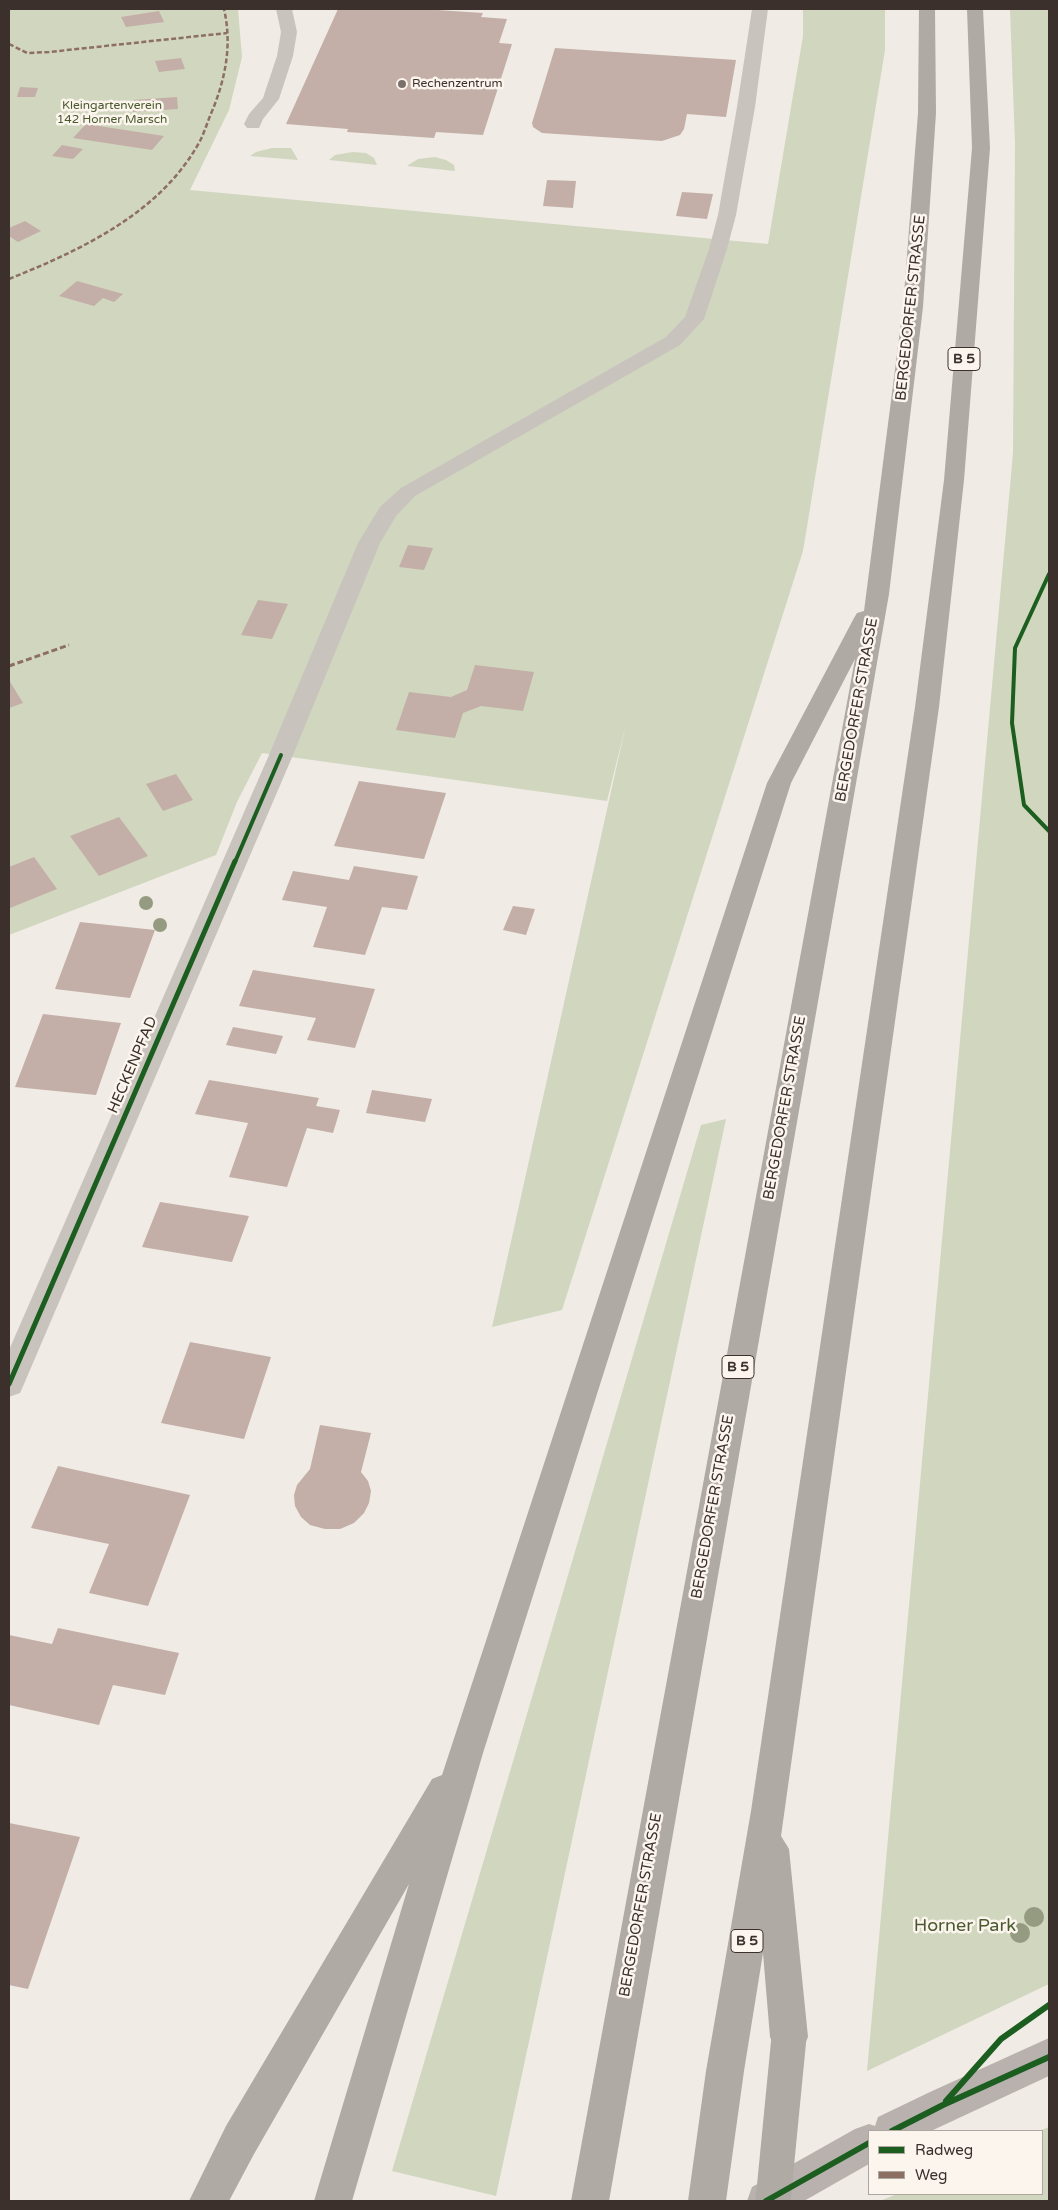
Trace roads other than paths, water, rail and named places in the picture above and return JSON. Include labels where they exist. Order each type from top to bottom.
[{"type":"highway","name":"BERGEDORFER STRASSE","points":[[590,2201],[599,2141],[878,594],[914,307],[927,113],[926,9]]},
{"type":"highway","name":"B 5","points":[[707,2201],[725,2071],[768,1811],[926,717],[952,490],[981,148],[975,9]]},
{"type":"highway","name":"B 5","points":[[466,1753],[779,784],[878,594]]},
{"type":"highway","points":[[208,2201],[240,2140],[466,1753]]},
{"type":"highway","points":[[333,2201],[466,1753]]},
{"type":"highway","points":[[768,1811],[789,2037],[773,2201]]},
{"type":"main road","points":[[894,2130],[943,2105],[1049,2057]]},
{"type":"main road","points":[[766,2201],[868,2144]]},
{"type":"street","points":[[253,124],[255,118],[271,99],[285,56],[289,32],[284,9]]},
{"type":"street","name":"HECKENPFAD","points":[[9,1384],[20,1331],[281,755],[369,543],[388,512],[408,492],[673,340],[694,319],[718,249],[727,215],[746,106],[760,9]]},
{"type":"place","name":"Rechenzentrum","points":[[402,84]]},
{"type":"park label","name":"Kleingartenverein 142 Horner Marsch","points":[[112,113]]},
{"type":"park label","name":"Horner Park","points":[[965,1926]]}]
